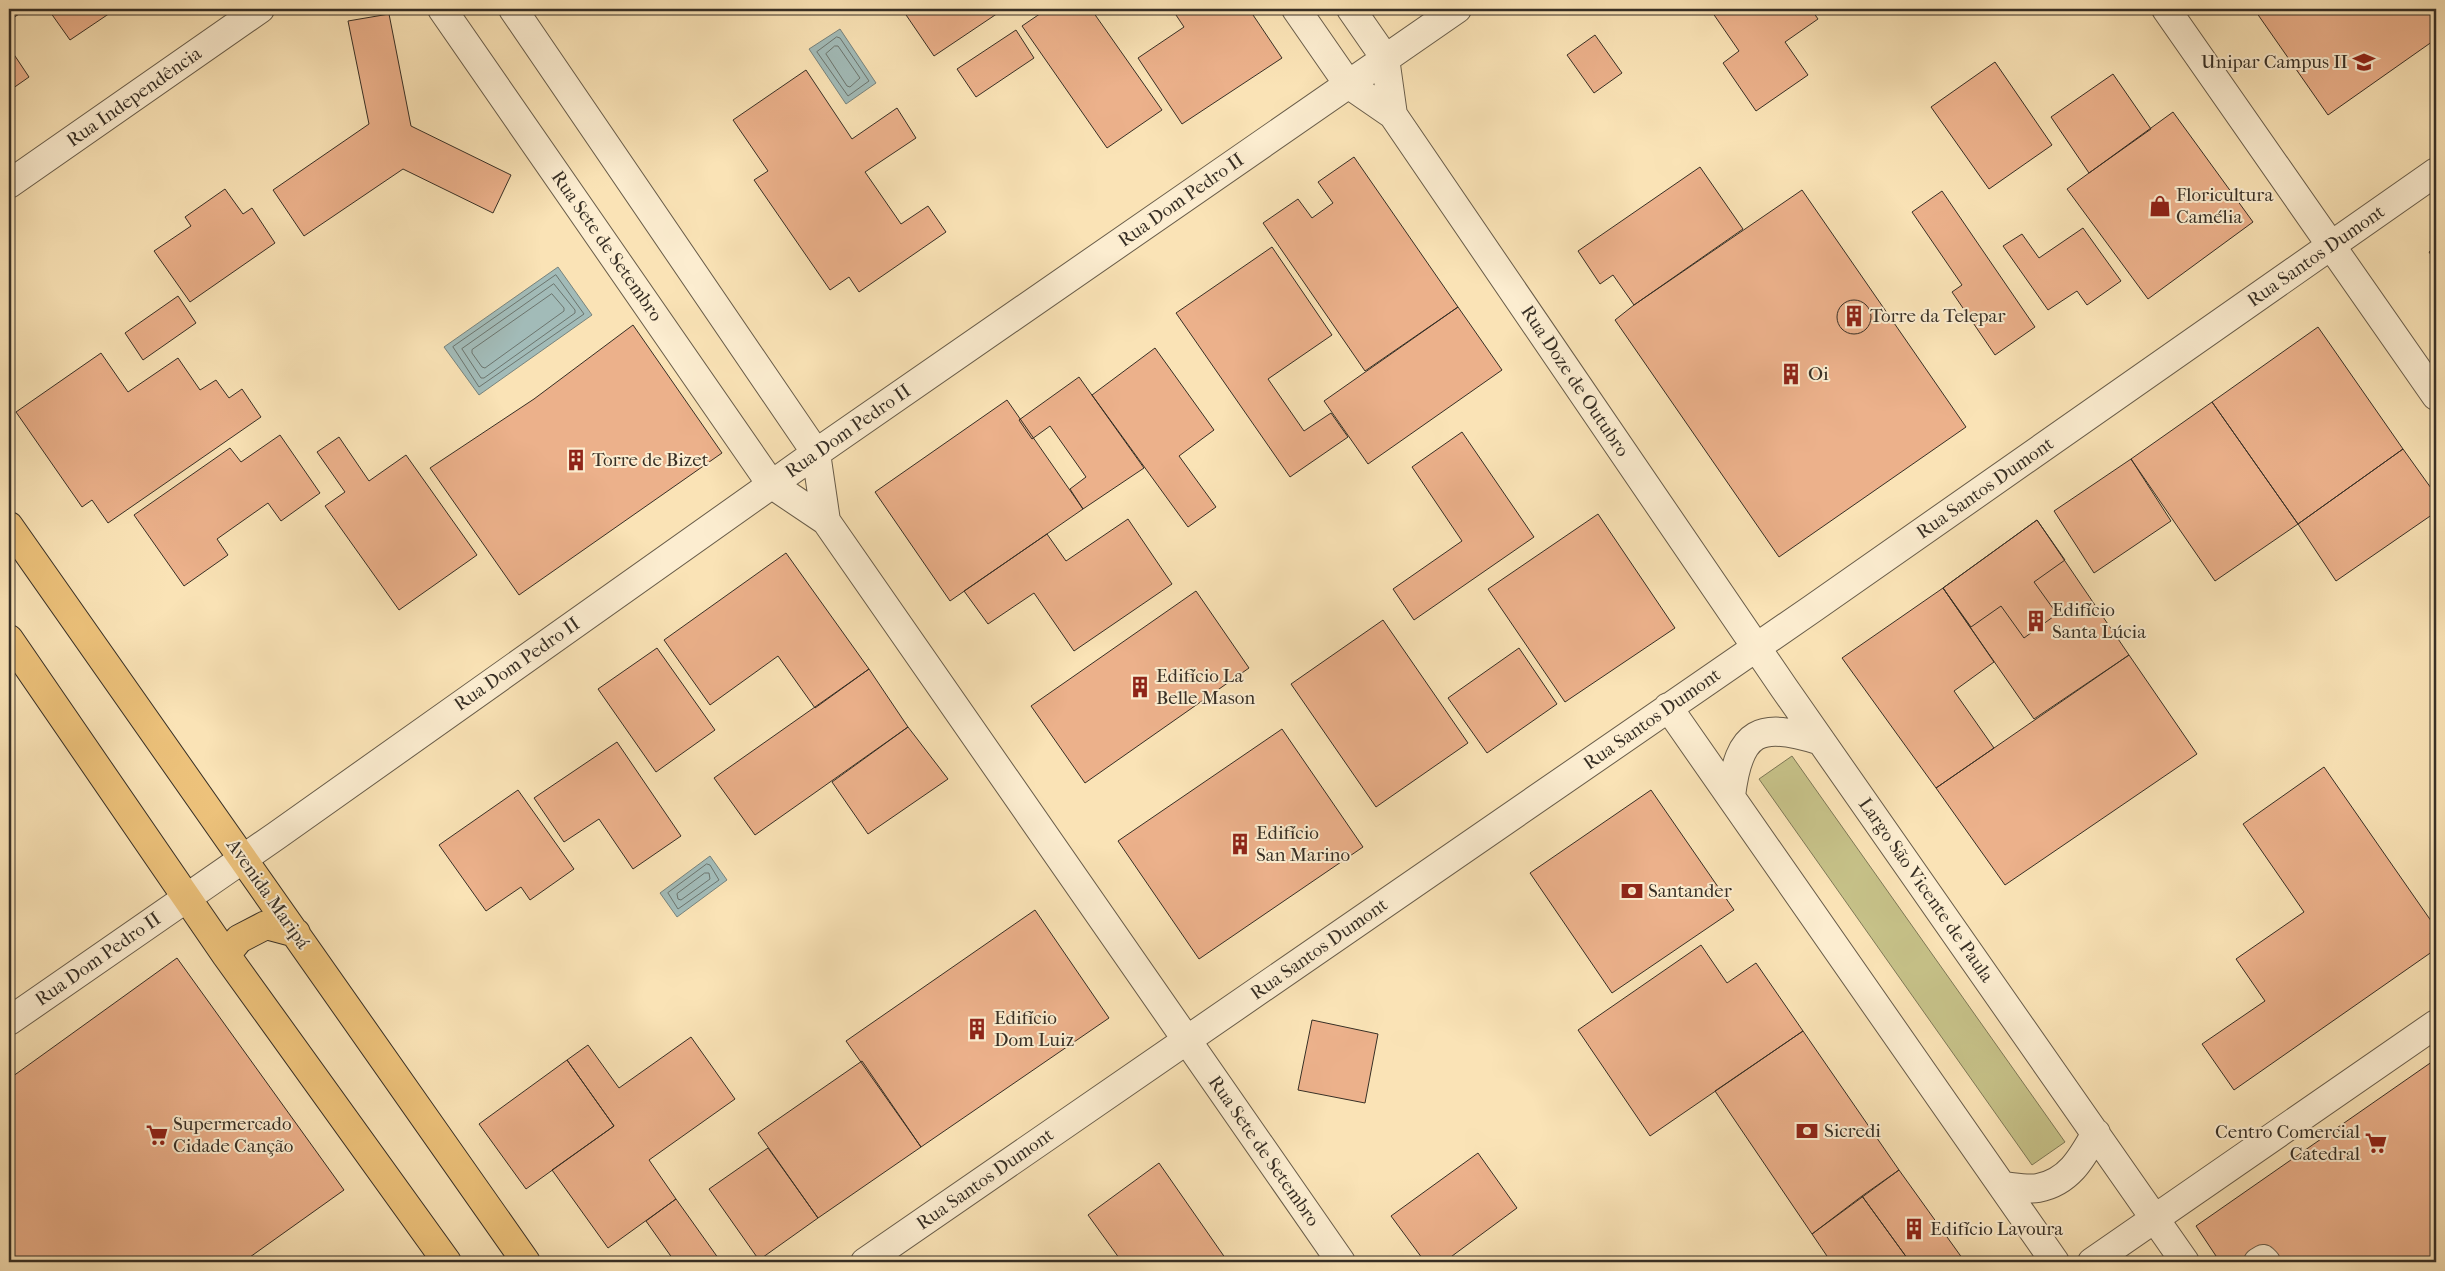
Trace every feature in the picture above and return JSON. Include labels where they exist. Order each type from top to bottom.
[{"type":"main road","name":"Avenida Maripá","points":[[9,526],[526,1262]]},
{"type":"main road","points":[[9,639],[188,897],[226,955],[447,1262]]},
{"type":"main road","points":[[226,955],[239,939],[266,925],[296,932]]},
{"type":"street","name":"Rua Independência","points":[[9,184],[260,9]]},
{"type":"street","name":"Rua Sete de Setembro","points":[[442,9],[771,484]]},
{"type":"street","points":[[513,9],[816,453],[826,521]]},
{"type":"street","points":[[1296,9],[1348,84],[1392,115]]},
{"type":"street","points":[[1351,9],[1385,58],[1392,115]]},
{"type":"street","name":"Rua Dom Pedro II","points":[[9,1021],[188,897],[771,484],[1457,9]]},
{"type":"street","points":[[2166,9],[2436,396]]},
{"type":"street","name":"Rua Doze de Outubro","points":[[1392,115],[1756,647]]},
{"type":"street","name":"Rua Santos Dumont","points":[[865,1262],[1756,647],[2436,172]]},
{"type":"street","points":[[771,484],[826,521]]},
{"type":"street","name":"Rua Sete de Setembro","points":[[826,521],[1341,1262]]},
{"type":"street","name":"Largo São Vicente de Paula","points":[[1756,647],[2186,1262]]},
{"type":"street","points":[[1668,708],[2055,1262]]},
{"type":"street","points":[[1731,796],[1734,767],[1741,751],[1756,737],[1768,731],[1782,730],[1821,741]]},
{"type":"street","points":[[2092,1262],[2436,1024]]},
{"type":"street","points":[[2003,1186],[2038,1188],[2056,1181],[2070,1172],[2080,1162],[2096,1133]]},
{"type":"street","points":[[2258,1262],[2263,1259],[2266,1262]]},
{"type":"shaded area","points":[[1792,756],[2065,1142],[2032,1165],[1759,779]]},
{"type":"water","points":[[840,29],[876,83],[846,104],[809,49]]},
{"type":"water","points":[[558,267],[592,315],[479,395],[444,347]]},
{"type":"water","points":[[710,856],[727,880],[677,917],[660,893]]},
{"type":"building","points":[[9,9],[26,9],[9,21]]},
{"type":"building","points":[[48,9],[116,9],[70,40]]},
{"type":"building","points":[[902,9],[1004,9],[934,56]]},
{"type":"building","points":[[1047,9],[1091,9],[1162,110],[1107,148],[1022,26]]},
{"type":"building","points":[[1172,9],[1249,9],[1282,58],[1182,124],[1138,58],[1184,27]]},
{"type":"building","points":[[1710,9],[1811,9],[1818,19],[1785,42],[1808,75],[1756,111],[1723,63],[1739,51]]},
{"type":"building","name":"Unipar Campus II","points":[[2254,9],[2436,9],[2436,39],[2328,115]]},
{"type":"building","points":[[389,14],[411,126],[511,175],[493,213],[403,169],[304,236],[273,190],[369,124],[348,21]]},
{"type":"building","points":[[1016,30],[1034,58],[976,97],[957,69]]},
{"type":"building","points":[[1595,35],[1622,73],[1594,93],[1567,55]]},
{"type":"building","points":[[9,47],[29,77],[9,91]]},
{"type":"building","points":[[1995,62],[2052,145],[1989,189],[1931,107]]},
{"type":"building","points":[[806,70],[852,139],[897,108],[916,138],[865,172],[901,224],[928,206],[946,232],[859,292],[849,277],[830,290],[754,180],[768,171],[733,120]]},
{"type":"building","points":[[2113,74],[2151,129],[2089,173],[2051,117]]},
{"type":"building","name":"Floricultura Camélia","points":[[2173,112],[2253,222],[2148,299],[2067,189]]},
{"type":"building","points":[[1354,157],[1458,307],[1365,371],[1263,223],[1298,199],[1312,218],[1333,203],[1318,182]]},
{"type":"building","points":[[1700,167],[1743,229],[1634,305],[1613,275],[1600,284],[1578,251]]},
{"type":"building","points":[[225,189],[243,214],[252,208],[275,243],[190,302],[154,251],[191,226],[185,217]]},
{"type":"building","name":"Oi","points":[[1802,190],[1966,427],[1779,557],[1615,320]]},
{"type":"building","points":[[1942,191],[2035,327],[1995,355],[1952,292],[1962,285],[1912,212]]},
{"type":"building","points":[[2083,228],[2121,281],[2087,305],[2077,291],[2048,310],[2003,246],[2022,234],[2039,258]]},
{"type":"building","points":[[1272,247],[1332,335],[1268,379],[1304,431],[1331,413],[1348,437],[1290,477],[1176,313]]},
{"type":"building","points":[[2436,247],[2436,262],[2429,252]]},
{"type":"building","points":[[178,296],[196,323],[143,360],[125,333]]},
{"type":"building","name":"Torre da Telepar","points":[[1854,300],[1861,301],[1866,305],[1870,310],[1870,324],[1866,329],[1861,333],[1854,334],[1847,333],[1842,329],[1838,324],[1837,317],[1838,310],[1842,305],[1847,301]]},
{"type":"building","points":[[1458,307],[1502,370],[1368,464],[1324,401]]},
{"type":"building","name":"Torre de Bizet","points":[[633,325],[722,453],[519,595],[430,468],[534,399]]},
{"type":"building","points":[[2318,327],[2403,449],[2298,524],[2212,402]]},
{"type":"building","points":[[1155,348],[1214,430],[1179,456],[1216,507],[1188,527],[1092,395]]},
{"type":"building","points":[[101,353],[128,392],[178,358],[200,390],[216,380],[229,398],[242,389],[261,417],[108,523],[92,500],[82,507],[16,412]]},
{"type":"building","points":[[1079,377],[1144,468],[1083,509],[1070,489],[1086,477],[1050,426],[1032,439],[1019,420]]},
{"type":"building","points":[[1007,400],[1083,509],[950,601],[875,492]]},
{"type":"building","points":[[2212,402],[2298,524],[2215,581],[2131,459]]},
{"type":"building","points":[[1462,432],[1534,537],[1414,620],[1393,589],[1462,541],[1412,467]]},
{"type":"building","points":[[280,435],[320,493],[281,521],[268,503],[217,539],[228,555],[184,586],[134,515],[230,448],[241,462]]},
{"type":"building","points":[[339,437],[369,481],[406,455],[477,555],[399,610],[325,506],[345,492],[317,452]]},
{"type":"building","points":[[2403,449],[2436,495],[2436,512],[2336,581],[2298,524]]},
{"type":"building","points":[[2131,459],[2171,521],[2094,573],[2054,511]]},
{"type":"building","points":[[1598,514],[1675,628],[1565,702],[1488,589]]},
{"type":"building","points":[[1128,519],[1172,584],[1074,651],[1034,593],[988,624],[964,591],[1047,534],[1066,561]]},
{"type":"building","name":"Edifício Santa Lúcia","points":[[2037,520],[2129,655],[2034,719],[1943,588]]},
{"type":"building","points":[[2037,520],[2065,560],[2034,582],[2057,614],[2024,638],[2001,606],[1971,627],[1943,588]]},
{"type":"building","points":[[786,553],[869,669],[815,708],[778,656],[710,705],[664,640]]},
{"type":"building","points":[[1943,588],[1994,662],[1954,691],[1994,748],[1936,788],[1842,658]]},
{"type":"building","name":"Edifício La Belle Mason","points":[[1196,591],[1249,668],[1085,783],[1031,706]]},
{"type":"building","points":[[1383,620],[1468,743],[1376,807],[1291,684]]},
{"type":"building","points":[[657,648],[715,730],[656,772],[598,689]]},
{"type":"building","points":[[1519,648],[1557,704],[1487,753],[1448,698]]},
{"type":"building","points":[[2129,655],[2197,754],[2005,885],[1936,788]]},
{"type":"building","points":[[869,669],[908,727],[755,835],[714,778]]},
{"type":"building","points":[[908,727],[948,779],[868,834],[832,782]]},
{"type":"building","name":"Edifício San Marino","points":[[1282,729],[1363,847],[1199,959],[1118,841]]},
{"type":"building","points":[[617,742],[681,836],[633,869],[599,819],[564,842],[534,798]]},
{"type":"building","points":[[2324,767],[2436,928],[2436,949],[2234,1090],[2202,1044],[2265,1001],[2236,959],[2304,912],[2243,824]]},
{"type":"building","points":[[518,790],[574,869],[530,900],[521,887],[486,911],[439,845]]},
{"type":"building","name":"Santander","points":[[1651,790],[1734,910],[1612,993],[1530,873]]},
{"type":"building","name":"Edifício Dom Luiz","points":[[1035,910],[1109,1018],[921,1147],[846,1041]]},
{"type":"building","points":[[1701,945],[1727,983],[1756,963],[1803,1031],[1650,1136],[1578,1030]]},
{"type":"building","name":"Supermercado Cidade Canção","points":[[177,958],[344,1190],[243,1262],[9,1262],[9,1079]]},
{"type":"building","points":[[1312,1020],[1378,1034],[1365,1103],[1298,1090]]},
{"type":"building","name":"Sicredi","points":[[1803,1031],[1899,1170],[1812,1234],[1715,1091]]},
{"type":"building","points":[[691,1037],[735,1099],[649,1160],[676,1199],[608,1248],[552,1170],[614,1126],[567,1060],[588,1045],[619,1088]]},
{"type":"building","name":"Centro Comercial Catedral","points":[[2436,1059],[2436,1262],[2220,1262],[2196,1226]]},
{"type":"building","points":[[567,1060],[614,1126],[526,1189],[479,1124]]},
{"type":"building","points":[[862,1061],[921,1147],[818,1218],[758,1133]]},
{"type":"building","points":[[768,1148],[818,1218],[759,1260],[709,1189]]},
{"type":"building","points":[[1478,1153],[1517,1208],[1444,1262],[1425,1262],[1391,1216]]},
{"type":"building","points":[[1159,1163],[1228,1262],[1122,1262],[1088,1215]]},
{"type":"building","name":"Edifício Lavoura","points":[[1899,1170],[1965,1262],[1910,1262],[1862,1196]]},
{"type":"building","points":[[1862,1196],[1910,1262],[1831,1262],[1812,1234]]},
{"type":"building","points":[[676,1199],[721,1262],[675,1262],[646,1221]]},
{"type":"place","name":"Unipar Campus II","points":[[2364,62]]},
{"type":"place","name":"Floricultura Camélia","points":[[2160,206]]},
{"type":"place","name":"Torre da Telepar","points":[[1854,316]]},
{"type":"place","name":"Oi","points":[[1791,374]]},
{"type":"place","name":"Torre de Bizet","points":[[576,460]]},
{"type":"place","name":"Edifício Santa Lúcia","points":[[2036,621]]},
{"type":"place","name":"Edifício La Belle Mason","points":[[1140,687]]},
{"type":"place","name":"Edifício San Marino","points":[[1240,844]]},
{"type":"place","name":"Santander","points":[[1632,891]]},
{"type":"place","name":"Edifício Dom Luiz","points":[[977,1029]]},
{"type":"place","name":"Sicredi","points":[[1807,1131]]},
{"type":"place","name":"Supermercado Cidade Canção","points":[[157,1135]]},
{"type":"place","name":"Centro Comercial Catedral","points":[[2376,1143]]},
{"type":"place","name":"Edifício Lavoura","points":[[1914,1229]]}]
